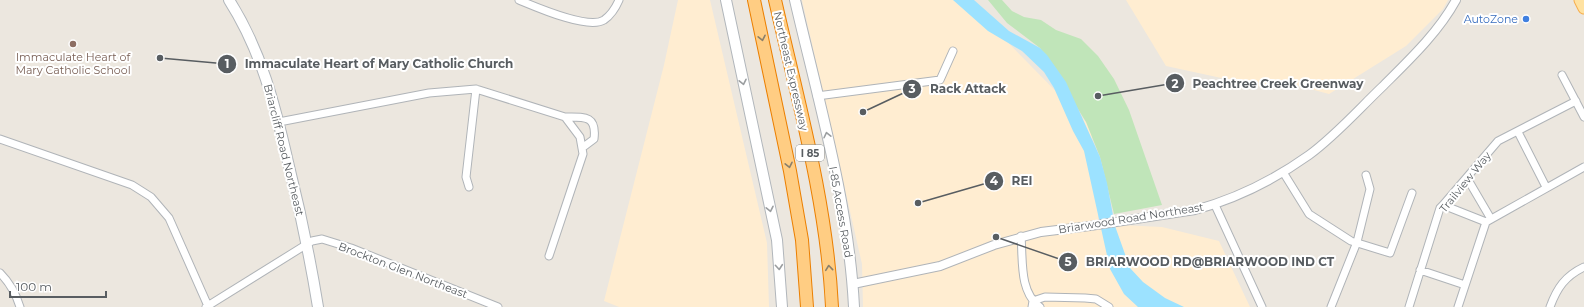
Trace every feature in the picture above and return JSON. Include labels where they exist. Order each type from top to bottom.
[{"type":"highway","name":"Northeast Expressway","points":[[754,0],[790,171],[802,240],[807,307]]},
{"type":"highway","name":"Northeast Expressway","points":[[776,0],[820,197],[827,249],[832,307]]},
{"type":"main road","name":"Briarcliff Road Northeast","points":[[229,0],[262,63],[279,122],[308,244],[318,307]]},
{"type":"main road","points":[[726,0],[777,240],[782,307]]},
{"type":"main road","name":"I-85 Access Road","points":[[795,0],[846,231],[853,284],[854,307]]},
{"type":"main road","points":[[1580,0],[1584,8]]},
{"type":"street","points":[[519,0],[542,10],[595,23],[604,20],[615,8],[618,0]]},
{"type":"street","name":"Briarwood Road Northeast","points":[[853,284],[940,266],[1021,236],[1150,218],[1216,204],[1245,192],[1283,172],[1309,155],[1324,142],[1402,67],[1449,13],[1456,0]]},
{"type":"street","points":[[817,96],[940,80],[954,51]]},
{"type":"street","points":[[1562,75],[1584,117]]},
{"type":"street","points":[[279,122],[429,92],[476,89],[565,117],[587,118],[593,122],[595,130],[594,139],[582,148]]},
{"type":"street","points":[[469,187],[466,178],[476,89]]},
{"type":"street","name":"Trailview Way","points":[[1409,307],[1440,208],[1498,142],[1576,101]]},
{"type":"street","points":[[549,256],[583,154],[580,137],[565,117]]},
{"type":"street","points":[[1518,132],[1546,187]]},
{"type":"street","points":[[0,139],[132,185],[151,197],[169,218],[207,307],[308,244]]},
{"type":"street","points":[[1458,307],[1488,220],[1584,167]]},
{"type":"street","points":[[1283,172],[1309,214],[1351,241],[1390,253],[1412,193]]},
{"type":"street","points":[[1331,307],[1358,242],[1370,189],[1366,175]]},
{"type":"street","points":[[1466,178],[1488,220]]},
{"type":"street","points":[[1216,204],[1262,307]]},
{"type":"street","points":[[1443,205],[1488,220]]},
{"type":"street","points":[[1021,236],[1025,284],[1032,304]]},
{"type":"street","name":"Brockton Glen Northeast","points":[[308,244],[322,239],[351,248],[498,307]]},
{"type":"street","points":[[1550,307],[1562,282],[1574,272],[1584,267]]},
{"type":"street","points":[[1420,270],[1465,284]]},
{"type":"street","points":[[0,273],[7,280],[20,307]]},
{"type":"street","points":[[1032,304],[1045,298],[1085,298],[1096,299],[1108,307]]},
{"type":"street","points":[[1032,304],[1040,307]]},
{"type":"shaded area","points":[[678,0],[710,0],[767,243],[769,307],[619,307],[604,301],[664,65]]},
{"type":"shaded area","points":[[802,0],[966,0],[1091,127],[1099,224],[1162,227],[1219,241],[1250,307],[863,307],[862,264]]},
{"type":"shaded area","points":[[1126,0],[1448,0],[1443,9],[1406,46],[1329,94],[1277,80],[1263,87],[1166,66]]},
{"type":"green space","points":[[988,0],[1002,0],[1012,11],[1024,17],[1041,20],[1056,30],[1081,39],[1098,56],[1114,79],[1129,110],[1162,205],[1114,214],[1100,157],[1086,122],[1040,48],[1007,23]]},
{"type":"water","points":[[953,0],[974,0],[1009,31],[1040,48],[1047,55],[1066,82],[1100,157],[1107,183],[1115,226],[1130,268],[1143,282],[1165,298],[1184,307],[1138,307],[1124,294],[1110,269],[1084,151],[1073,131],[1054,88],[1044,72],[1022,51],[988,31]]},
{"type":"place","name":"AutoZone","points":[[1526,19]]},
{"type":"place","name":"Immaculate Heart of Mary Catholic School","points":[[73,44]]},
{"type":"place","name":"Immaculate Heart of Mary Catholic Church","points":[[160,58]]},
{"type":"place","name":"Peachtree Creek Greenway","points":[[1098,96]]},
{"type":"place","name":"Rack Attack","points":[[863,112]]},
{"type":"place","name":"REI","points":[[918,203]]},
{"type":"place","name":"BRIARWOOD RD@BRIARWOOD IND CT","points":[[996,237]]}]
